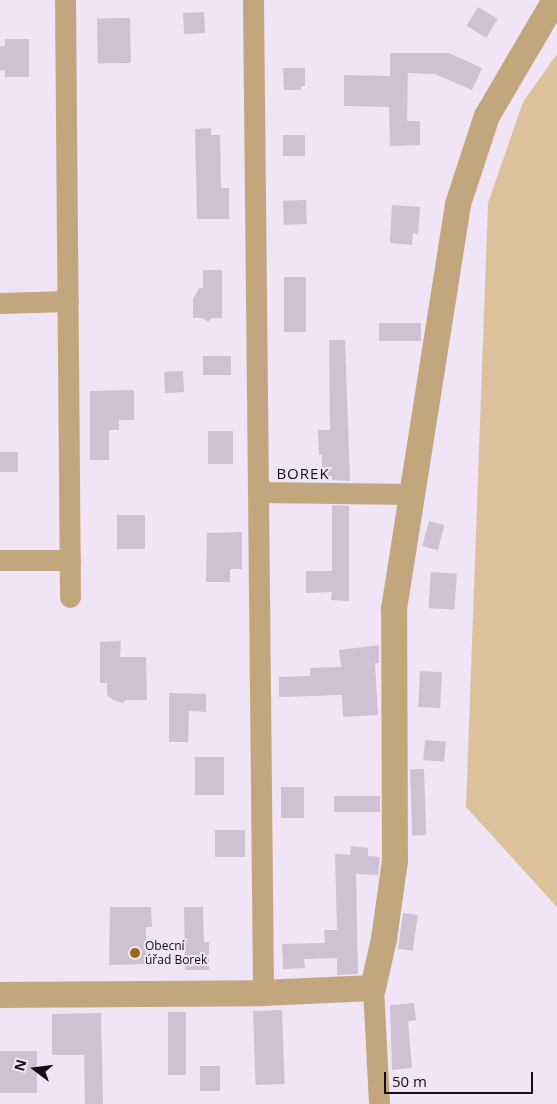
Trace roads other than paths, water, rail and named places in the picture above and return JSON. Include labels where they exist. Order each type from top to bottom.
[{"type":"street","points":[[64,0],[70,597]]},
{"type":"street","points":[[253,0],[260,492],[263,993]]},
{"type":"street","points":[[379,1104],[373,988],[384,939],[395,861],[394,609],[410,494],[458,204],[487,116],[555,0]]},
{"type":"street","points":[[0,303],[68,301]]},
{"type":"street","points":[[260,492],[410,494]]},
{"type":"street","points":[[0,560],[70,560]]},
{"type":"street","points":[[0,995],[263,993],[373,988]]},
{"type":"place","name":"Obecní úřad Borek","points":[[135,953]]},
{"type":"district","name":"BOREK","points":[[303,474]]}]
